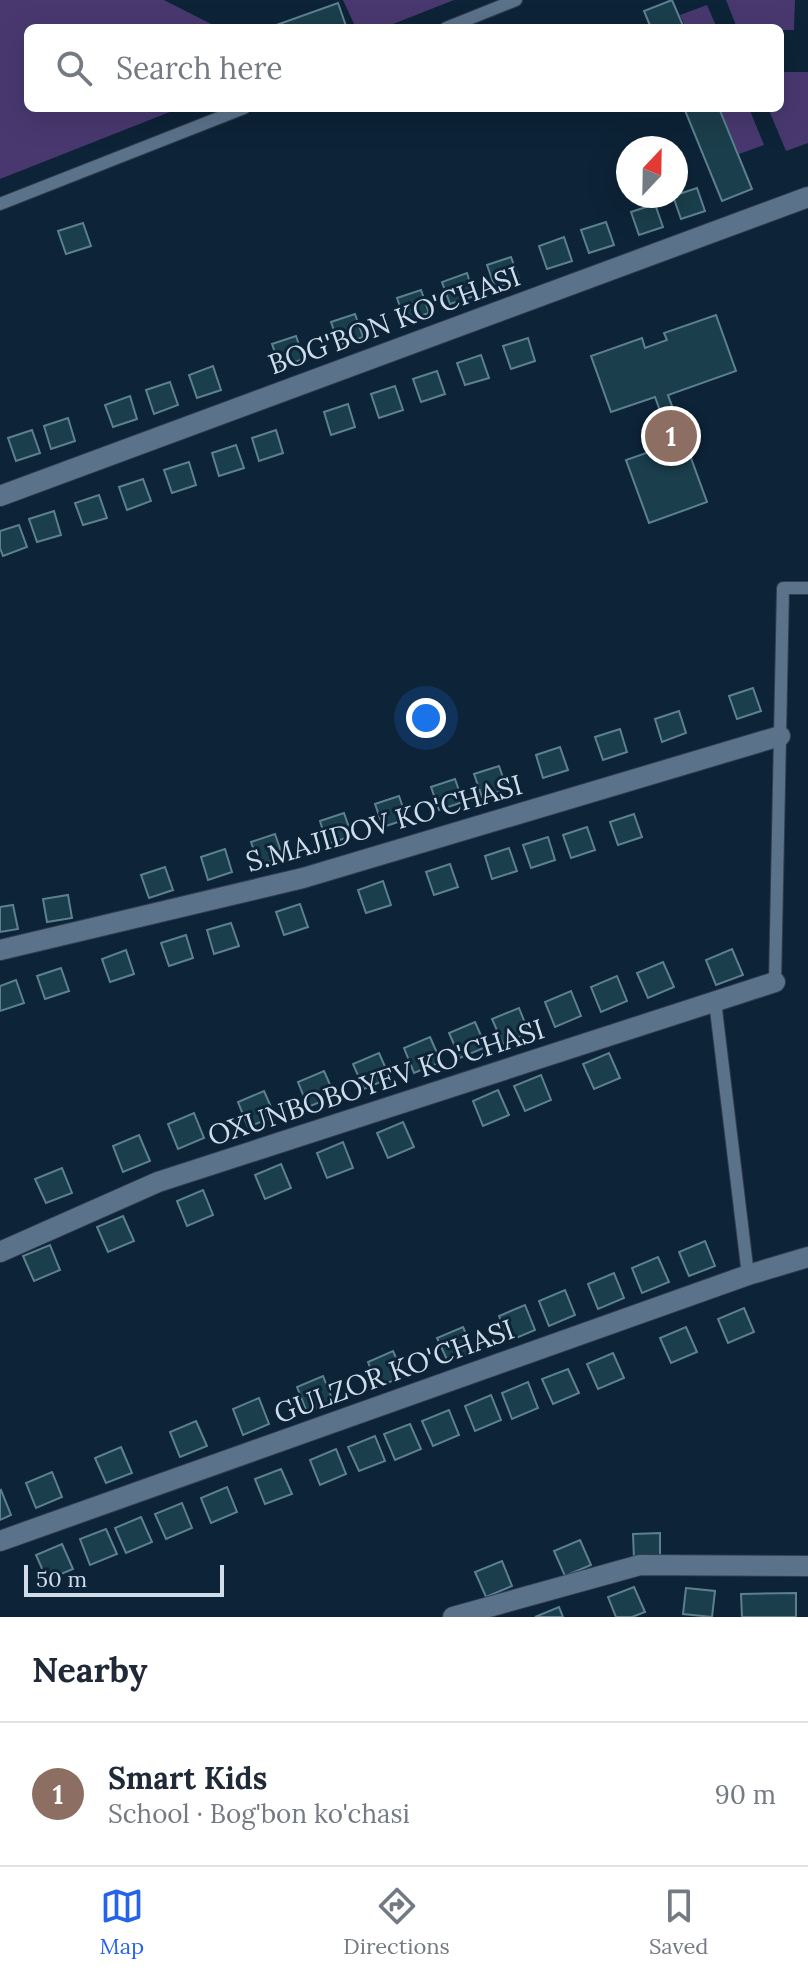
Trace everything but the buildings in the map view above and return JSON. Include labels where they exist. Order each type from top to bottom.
[{"type":"street","name":"BOG'BON KO'CHASI","points":[[0,496],[808,197]]},
{"type":"street","name":"S.MAJIDOV KO'CHASI","points":[[0,950],[303,878],[780,736]]},
{"type":"street","name":"OXUNBOBOYEV KO'CHASI","points":[[0,1252],[158,1182],[775,982]]},
{"type":"street","name":"GULZOR KO'CHASI","points":[[0,1541],[748,1275],[808,1257]]},
{"type":"street","points":[[453,1617],[640,1565],[808,1566]]},
{"type":"lane","points":[[456,24],[516,0]]},
{"type":"lane","points":[[0,204],[234,112]]},
{"type":"lane","points":[[775,982],[783,588],[808,588]]},
{"type":"lane","points":[[715,1001],[748,1275]]},
{"type":"shaded area","points":[[0,0],[164,0],[211,24],[24,24],[24,112],[170,112],[0,179]]},
{"type":"shaded area","points":[[343,0],[454,0],[393,24],[354,24]]},
{"type":"shaded area","points":[[726,0],[795,0],[794,30],[784,30],[784,24],[735,24]]},
{"type":"shaded area","points":[[707,5],[715,24],[684,24],[680,15]]},
{"type":"shaded area","points":[[784,72],[808,72],[808,143],[786,151],[770,112],[784,112]]},
{"type":"shaded area","points":[[722,112],[751,112],[764,145],[739,154]]},
{"type":"place","name":"Smart Kids","points":[[671,436]]}]
